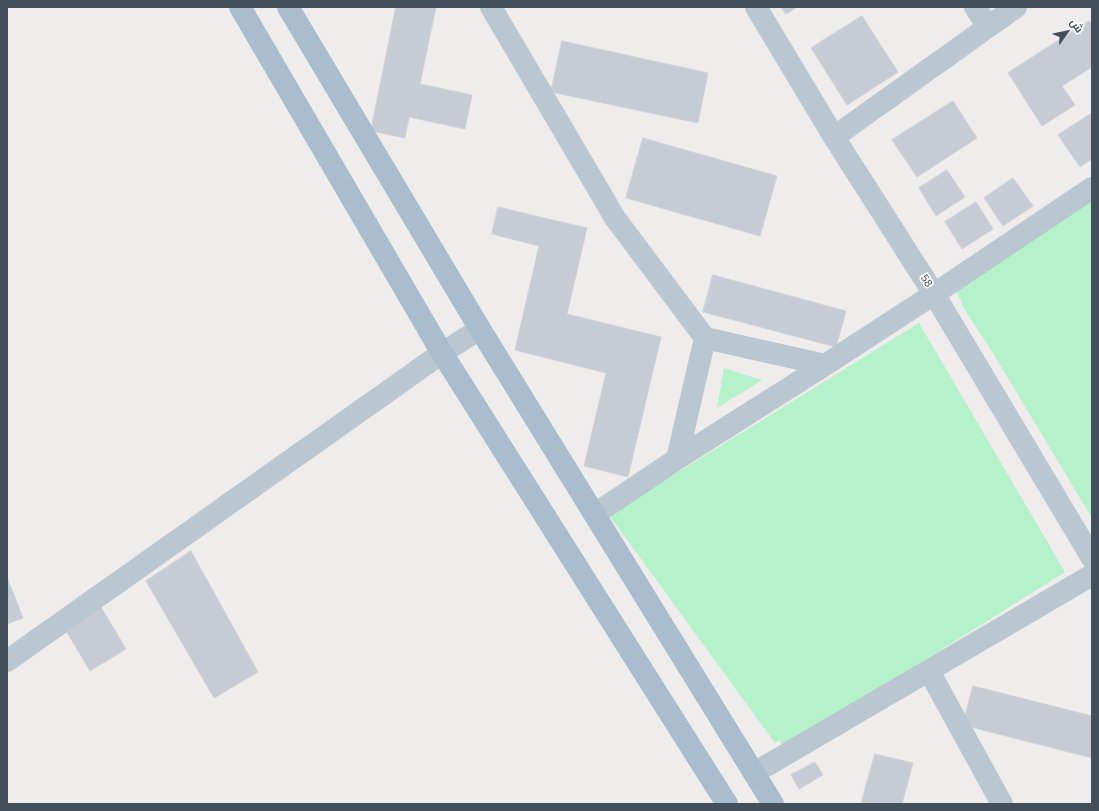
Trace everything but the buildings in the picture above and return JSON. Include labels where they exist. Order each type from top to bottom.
[{"type":"main road","points":[[240,7],[442,353],[727,804]]},
{"type":"main road","points":[[288,7],[480,329],[773,804]]},
{"type":"street","points":[[491,7],[615,218],[705,338],[825,365]]},
{"type":"street","name":"58","points":[[756,7],[834,137],[934,294],[1092,558]]},
{"type":"street","points":[[975,7],[988,27]]},
{"type":"street","points":[[834,137],[1016,7]]},
{"type":"street","points":[[595,514],[677,459],[934,294],[1092,188]]},
{"type":"street","points":[[7,661],[442,353],[480,329]]},
{"type":"street","points":[[677,459],[705,338]]},
{"type":"street","points":[[754,773],[1092,575]]},
{"type":"street","points":[[929,671],[1002,804]]},
{"type":"green space","points":[[1092,200],[1092,518],[993,353],[961,304],[962,303],[954,288]]},
{"type":"green space","points":[[919,323],[1065,572],[784,749],[779,740],[775,743],[609,515]]},
{"type":"green space","points":[[724,368],[762,380],[717,408]]}]
